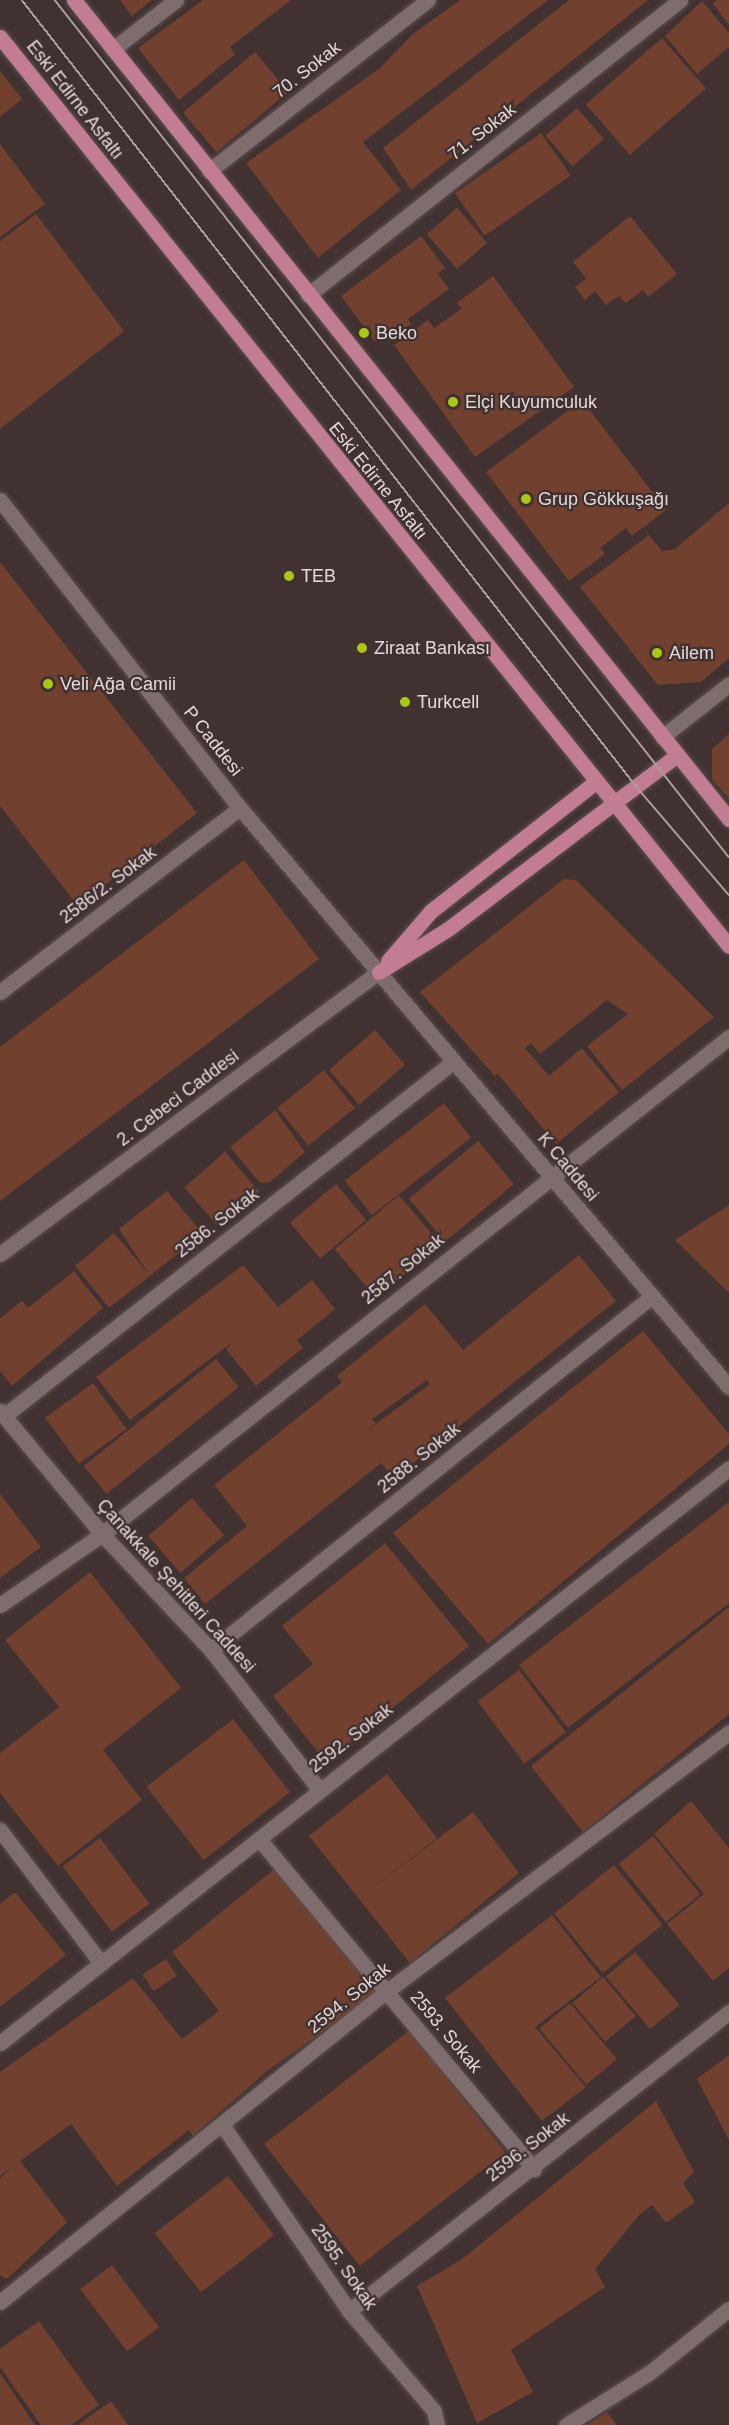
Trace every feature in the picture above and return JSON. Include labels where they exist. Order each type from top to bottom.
[{"type":"main road","points":[[74,0],[729,819]]},
{"type":"main road","name":"Eski Edirne Asfaltı","points":[[0,37],[611,805],[729,946]]},
{"type":"main road","points":[[379,972],[448,929],[677,755]]},
{"type":"main road","points":[[379,972],[431,911],[594,783]]},
{"type":"street","points":[[113,49],[176,0]]},
{"type":"street","name":"70. Sokak","points":[[209,171],[428,0]]},
{"type":"street","name":"71. Sokak","points":[[308,295],[680,0]]},
{"type":"street","name":"P Caddesi","points":[[0,500],[240,808],[379,972]]},
{"type":"street","points":[[662,737],[729,684]]},
{"type":"street","name":"2586/2. Sokak","points":[[0,992],[240,808]]},
{"type":"street","name":"K Caddesi","points":[[379,972],[729,1387]]},
{"type":"street","name":"2. Cebeci Caddesi","points":[[0,1254],[379,972]]},
{"type":"street","name":"2587. Sokak","points":[[0,1605],[102,1534],[729,1037]]},
{"type":"street","name":"2586. Sokak","points":[[2,1414],[454,1061]]},
{"type":"street","name":"2588. Sokak","points":[[211,1650],[652,1296]]},
{"type":"street","name":"Çanakkale Şehitleri Caddesi","points":[[2,1414],[102,1534],[211,1650],[319,1789]]},
{"type":"street","name":"2592. Sokak","points":[[0,2043],[319,1789],[729,1468]]},
{"type":"street","name":"2594. Sokak","points":[[0,2302],[224,2126],[387,1991],[729,1732]]},
{"type":"street","points":[[0,1830],[101,1963]]},
{"type":"street","name":"2593. Sokak","points":[[259,1839],[534,2169]]},
{"type":"street","name":"2596. Sokak","points":[[349,2311],[534,2169],[729,2012]]},
{"type":"street","name":"2595. Sokak","points":[[224,2126],[349,2311],[434,2411],[437,2425]]},
{"type":"street","points":[[566,2425],[649,2373],[729,2309]]},
{"type":"building","points":[[120,0],[152,0],[132,16]]},
{"type":"building","points":[[203,0],[291,0],[230,47],[235,54],[179,100],[138,48]]},
{"type":"building","points":[[460,0],[548,0],[363,142],[401,190],[318,258],[246,163],[379,69],[413,34]]},
{"type":"building","points":[[569,0],[648,0],[411,190],[383,148]]},
{"type":"building","points":[[717,0],[729,0],[729,25],[713,4]]},
{"type":"building","points":[[702,1],[729,33],[729,47],[697,74],[665,36]]},
{"type":"building","points":[[662,38],[706,89],[630,155],[586,104]]},
{"type":"building","points":[[255,52],[288,92],[216,152],[183,112]]},
{"type":"building","points":[[0,71],[22,99],[0,117]]},
{"type":"building","points":[[577,108],[604,139],[572,166],[545,136]]},
{"type":"building","points":[[541,133],[571,176],[485,236],[455,193]]},
{"type":"building","points":[[0,144],[45,204],[0,237]]},
{"type":"building","points":[[457,208],[487,243],[457,269],[427,234]]},
{"type":"building","points":[[36,214],[124,331],[0,429],[0,241]]},
{"type":"building","points":[[630,216],[677,274],[648,297],[643,290],[626,303],[619,296],[606,305],[595,291],[585,300],[575,287],[586,278],[573,262]]},
{"type":"building","points":[[421,236],[445,268],[438,274],[449,289],[408,319],[411,324],[401,331],[398,325],[375,342],[341,296]]},
{"type":"building","points":[[493,276],[574,387],[475,457],[394,345],[428,320],[434,328],[461,309],[457,303]]},
{"type":"building","points":[[582,400],[666,510],[632,536],[626,528],[600,548],[605,554],[569,581],[486,472]]},
{"type":"building","points":[[729,503],[729,658],[701,682],[658,685],[580,587],[649,535],[662,551],[675,549]]},
{"type":"building","name":"Veli Ağa Camii","points":[[0,562],[197,813],[78,906],[0,806]]},
{"type":"building","points":[[729,734],[729,799],[712,779],[712,749]]},
{"type":"building","points":[[244,860],[319,959],[0,1201],[0,1047]]},
{"type":"building","points":[[564,879],[576,880],[714,1017],[622,1090],[587,1046],[628,1014],[607,1000],[540,1054],[531,1043],[525,1048],[549,1076],[582,1048],[619,1092],[556,1144],[498,1074],[502,1070],[495,1076],[420,992]]},
{"type":"building","points":[[375,1030],[405,1065],[359,1105],[329,1070]]},
{"type":"building","points":[[324,1070],[355,1108],[308,1146],[277,1108]]},
{"type":"building","points":[[444,1103],[471,1138],[372,1215],[345,1181]]},
{"type":"building","points":[[275,1110],[305,1152],[270,1182],[260,1183],[230,1147]]},
{"type":"building","points":[[478,1141],[514,1184],[445,1242],[409,1199]]},
{"type":"building","points":[[225,1152],[259,1191],[218,1227],[184,1187]]},
{"type":"building","points":[[336,1184],[366,1220],[320,1259],[290,1223]]},
{"type":"building","points":[[167,1191],[203,1234],[109,1308],[75,1266],[114,1233],[148,1273],[119,1229]]},
{"type":"building","points":[[399,1195],[440,1244],[376,1298],[335,1249]]},
{"type":"building","points":[[729,1205],[729,1293],[675,1240]]},
{"type":"building","points":[[579,1255],[616,1301],[394,1478],[381,1463],[205,1604],[184,1578],[247,1526],[214,1485],[342,1382],[337,1376],[425,1304],[463,1350]],"holes":[[[427,1380],[430,1384],[365,1432],[376,1423],[372,1419]]]},
{"type":"building","points":[[243,1265],[278,1307],[312,1280],[335,1309],[297,1340],[303,1348],[256,1386],[226,1349],[231,1343],[130,1420],[96,1377]]},
{"type":"building","points":[[74,1271],[103,1308],[12,1386],[0,1371],[0,1318],[22,1301],[28,1308]]},
{"type":"building","points":[[643,1331],[729,1434],[729,1444],[488,1644],[393,1533]]},
{"type":"building","points":[[216,1359],[239,1387],[107,1494],[84,1466]]},
{"type":"building","points":[[93,1383],[127,1429],[79,1464],[45,1418]]},
{"type":"building","points":[[0,1494],[41,1547],[0,1578]]},
{"type":"building","points":[[192,1498],[224,1535],[180,1573],[148,1536]]},
{"type":"building","points":[[729,1502],[729,1603],[568,1728],[519,1665]]},
{"type":"building","points":[[385,1543],[469,1646],[326,1762],[273,1696],[313,1664],[282,1626]]},
{"type":"building","points":[[90,1572],[181,1688],[103,1750],[142,1800],[58,1866],[0,1793],[0,1753],[59,1707],[5,1640]]},
{"type":"building","points":[[729,1607],[729,1714],[583,1832],[531,1766]]},
{"type":"building","points":[[519,1670],[566,1732],[524,1764],[477,1701]]},
{"type":"building","points":[[233,1719],[290,1792],[204,1860],[146,1787]]},
{"type":"building","points":[[387,1774],[437,1838],[366,1893],[473,1812],[519,1873],[410,1963],[309,1836]]},
{"type":"building","points":[[691,1801],[729,1848],[729,1968],[713,1981],[667,1924],[704,1894],[654,1834]]},
{"type":"building","points":[[653,1836],[700,1894],[666,1922],[619,1864]]},
{"type":"building","points":[[100,1838],[149,1903],[112,1932],[62,1866]]},
{"type":"building","points":[[614,1865],[662,1925],[603,1973],[554,1913]]},
{"type":"building","points":[[277,1867],[378,1993],[267,2071],[193,2136],[189,2130],[117,2186],[71,2124],[20,2161],[67,2222],[7,2279],[0,2275],[0,2178],[14,2166],[0,2176],[0,2072],[133,1978],[182,2039],[219,2011],[172,1952]]},
{"type":"building","points":[[15,1892],[66,1955],[0,2007],[0,1904]]},
{"type":"building","points":[[552,1915],[601,1977],[535,2027],[586,2087],[542,2121],[445,1998]]},
{"type":"building","points":[[635,1952],[679,2005],[650,2029],[606,1976]]},
{"type":"building","points":[[166,1959],[177,1976],[153,1991],[143,1974]]},
{"type":"building","points":[[603,1977],[636,2016],[605,2042],[572,2003]]},
{"type":"building","points":[[570,2003],[617,2059],[586,2085],[539,2029]]},
{"type":"building","points":[[410,2030],[505,2152],[360,2266],[264,2144]]},
{"type":"building","points":[[729,2055],[729,2140],[697,2079]]},
{"type":"building","points":[[656,2101],[694,2172],[683,2183],[695,2202],[666,2223],[652,2205],[639,2215],[595,2269],[605,2287],[511,2350],[533,2392],[477,2423],[417,2286],[461,2260]]},
{"type":"building","points":[[228,2176],[274,2235],[201,2292],[155,2233]]},
{"type":"building","points":[[112,2265],[159,2327],[127,2351],[80,2289]]},
{"type":"building","points":[[39,2321],[99,2405],[71,2425],[41,2425],[0,2367],[0,2349]]},
{"type":"building","points":[[0,2373],[35,2425],[0,2425]]},
{"type":"building","points":[[111,2401],[128,2425],[78,2425]]},
{"type":"building","points":[[607,2412],[617,2425],[587,2425]]},
{"type":"tram line","points":[[22,0],[636,786],[729,895]]},
{"type":"tram line","points":[[55,0],[729,857]]},
{"type":"place","name":"Beko","points":[[364,333]]},
{"type":"place","name":"Elçi Kuyumculuk","points":[[453,402]]},
{"type":"place","name":"Grup Gökkuşağı","points":[[526,499]]},
{"type":"place","name":"TEB","points":[[289,576]]},
{"type":"place","name":"Ziraat Bankası","points":[[362,648]]},
{"type":"place","name":"Ailem","points":[[657,653]]},
{"type":"place","name":"Veli Ağa Camii","points":[[48,684]]},
{"type":"place","name":"Turkcell","points":[[405,702]]}]
